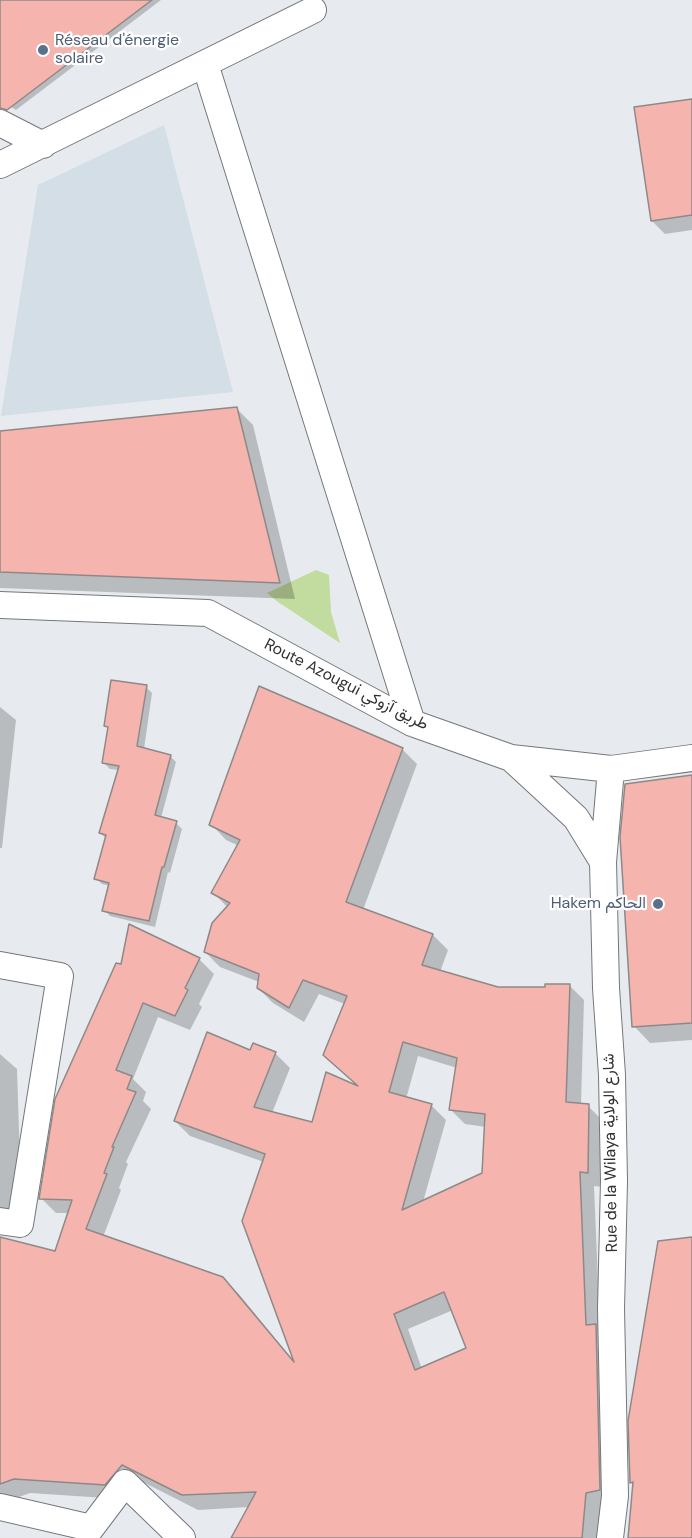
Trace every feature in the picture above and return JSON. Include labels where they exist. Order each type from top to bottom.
[{"type":"street","points":[[0,165],[313,10]]},
{"type":"street","points":[[205,64],[412,723]]},
{"type":"street","points":[[0,123],[43,145]]},
{"type":"street","name":"Route Azougui طريق آزوكي","points":[[0,605],[208,613],[412,723],[511,758],[610,769],[692,758]]},
{"type":"street","points":[[511,758],[576,818],[603,862]]},
{"type":"street","name":"Rue de la Wilaya شارع الولاية","points":[[610,769],[603,862],[614,1181],[611,1309],[615,1496],[610,1538]]},
{"type":"street","points":[[0,965],[60,976],[20,1224],[0,1221]]},
{"type":"street","points":[[0,1507],[91,1528],[125,1484],[182,1538]]},
{"type":"shaded area","points":[[164,125],[233,392],[1,416],[38,185]]},
{"type":"green space","points":[[316,570],[329,575],[331,612],[340,643],[267,593]]},
{"type":"building","name":"Réseau d'énergie solaire","points":[[0,0],[152,0],[7,110],[0,108]]},
{"type":"building","points":[[692,99],[692,215],[651,221],[634,107]]},
{"type":"building","points":[[237,407],[280,583],[0,572],[0,431]]},
{"type":"building","points":[[111,680],[147,685],[137,746],[171,755],[155,815],[177,821],[164,867],[162,867],[149,921],[102,911],[109,883],[94,879],[106,835],[99,833],[119,766],[102,763],[108,727],[104,726]]},
{"type":"building","points":[[259,686],[403,748],[346,902],[433,934],[422,965],[498,987],[545,987],[545,984],[570,984],[566,1102],[589,1104],[588,1173],[580,1172],[586,1325],[596,1324],[600,1490],[586,1493],[582,1538],[231,1538],[256,1492],[182,1495],[122,1465],[105,1485],[14,1479],[0,1484],[0,1237],[55,1251],[72,1200],[39,1199],[55,1099],[116,963],[121,964],[129,924],[200,958],[185,988],[188,990],[175,1016],[143,1003],[116,1070],[132,1076],[127,1089],[136,1092],[112,1147],[114,1147],[104,1173],[107,1174],[86,1229],[223,1277],[294,1362],[242,1221],[265,1154],[174,1121],[207,1032],[250,1050],[253,1043],[276,1052],[254,1107],[312,1122],[326,1072],[358,1086],[323,1055],[347,996],[303,980],[289,1008],[257,988],[259,974],[204,952],[212,923],[230,903],[211,893],[240,840],[209,825]],"holes":[[[403,1042],[457,1058],[449,1110],[485,1114],[482,1173],[402,1210],[432,1104],[389,1092]],[[444,1292],[466,1348],[415,1370],[394,1314]]]},
{"type":"building","name":"Hakem الحاكم","points":[[692,775],[692,1023],[632,1027],[620,837],[625,784]]},
{"type":"building","points":[[692,1237],[692,1538],[628,1538],[633,1482],[630,1483],[628,1421],[658,1241]]},
{"type":"place","name":"Réseau d'énergie solaire","points":[[43,50]]},
{"type":"place","name":"Hakem الحاكم","points":[[658,904]]}]
